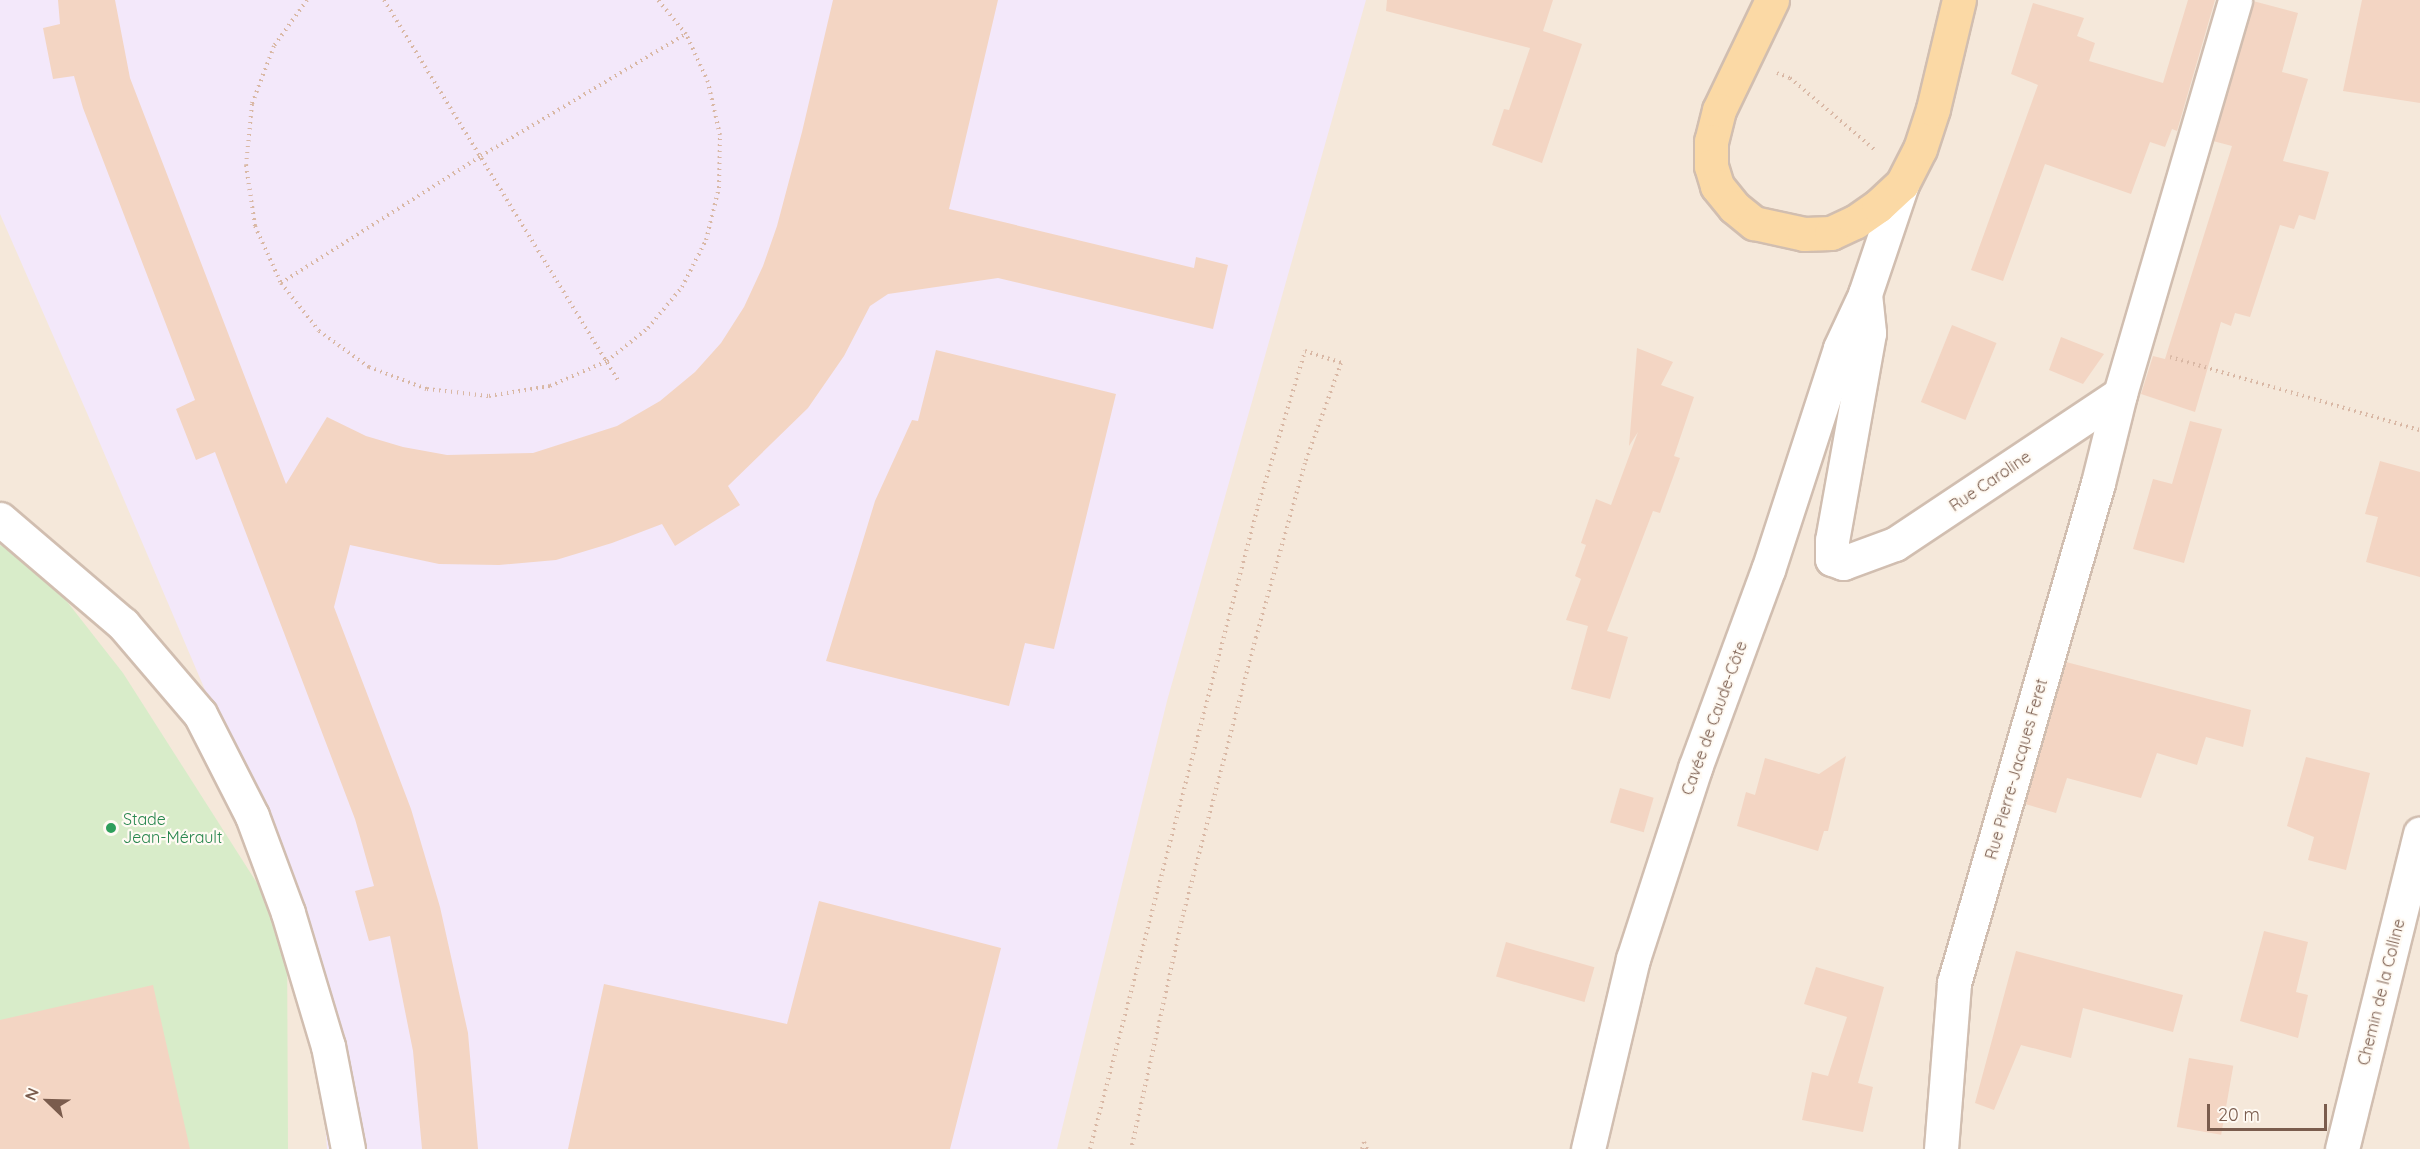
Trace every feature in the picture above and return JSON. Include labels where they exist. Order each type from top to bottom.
[{"type":"main road","points":[[1772,0],[1719,110],[1711,141],[1711,166],[1717,186],[1734,207],[1754,223],[1804,234],[1831,233],[1855,222],[1878,206],[1902,184],[1920,149],[1933,109],[1959,0]]},
{"type":"street","points":[[2120,394],[2235,0]]},
{"type":"street","name":"Rue Caroline","points":[[1902,184],[1865,294],[1869,333],[1832,540],[1832,560],[1842,564],[1895,544],[2120,394]]},
{"type":"street","name":"Cavée de Caude-Côte","points":[[1588,1149],[1633,959],[1695,768],[1768,570],[1840,348],[1865,294]]},
{"type":"street","name":"Rue Pierre-Jacques Feret","points":[[1941,1149],[1954,983],[2095,495],[2120,394]]},
{"type":"street","points":[[0,519],[123,624],[200,714],[252,816],[288,913],[328,1046],[348,1149]]},
{"type":"street","name":"Chemin de la Colline","points":[[2342,1149],[2420,834]]},
{"type":"path","points":[[306,0],[274,46],[252,104],[246,165],[255,226],[281,283],[319,331],[369,367],[427,390],[489,396],[550,386],[607,361],[648,328],[682,287],[706,240],[719,188],[720,135],[711,93],[686,34],[658,0]]},
{"type":"path","points":[[384,0],[619,382]]},
{"type":"path","points":[[281,283],[481,156],[686,34]]},
{"type":"path","points":[[1775,72],[1790,78],[1879,153]]},
{"type":"path","points":[[2135,347],[2420,430]]},
{"type":"path","points":[[1090,1149],[1258,506],[1305,351],[1341,363],[1305,463],[1256,637],[1183,915],[1131,1149]]},
{"type":"path","points":[[1362,1149],[1364,1142],[1367,1149]]},
{"type":"shaded area","points":[[0,0],[2420,0],[2420,1149],[0,1149]]},
{"type":"shaded area","points":[[0,0],[1366,0],[1167,701],[1057,1149],[327,1149],[312,941],[0,214]]},
{"type":"green space","name":"Stade Jean-Mérault","points":[[0,545],[36,562],[123,673],[287,930],[288,1149],[0,1149]]},
{"type":"building","points":[[58,0],[115,0],[130,78],[286,484],[327,417],[366,436],[403,447],[447,455],[533,453],[617,426],[660,401],[695,372],[721,343],[744,307],[763,266],[777,226],[802,132],[833,0],[998,0],[949,209],[1194,268],[1196,257],[1228,265],[1213,329],[998,278],[888,294],[870,306],[844,356],[808,408],[728,486],[740,505],[675,546],[662,524],[612,543],[556,560],[499,565],[439,564],[350,545],[334,607],[411,809],[440,907],[468,1033],[478,1149],[422,1149],[413,1051],[390,936],[369,941],[355,891],[374,886],[355,819],[215,452],[196,460],[176,409],[195,400],[83,108],[74,76],[53,79],[43,28],[60,24]]},
{"type":"building","points":[[1387,0],[1553,0],[1543,31],[1582,44],[1542,163],[1492,145],[1504,109],[1509,110],[1530,48],[1386,11]]},
{"type":"building","points":[[2188,0],[2215,0],[2177,131],[2172,129],[2165,147],[2150,142],[2131,194],[2045,164],[2003,281],[1971,270],[2038,85],[2011,74],[2033,3],[2084,18],[2077,36],[2095,43],[2089,61],[2163,83]]},
{"type":"building","points":[[2362,0],[2420,0],[2420,103],[2343,91]]},
{"type":"building","points":[[2253,1],[2298,13],[2282,72],[2308,79],[2283,161],[2329,172],[2315,220],[2299,215],[2294,229],[2280,225],[2250,317],[2235,313],[2231,326],[2221,322],[2195,412],[2141,394],[2153,356],[2165,359],[2232,146],[2213,141]]},
{"type":"building","points":[[1952,325],[1997,343],[1965,420],[1921,402]]},
{"type":"building","points":[[2061,337],[2104,354],[2083,384],[2049,370]]},
{"type":"building","points":[[1637,348],[1673,362],[1661,385],[1694,397],[1674,456],[1680,458],[1660,513],[1653,511],[1607,631],[1628,637],[1610,699],[1571,689],[1588,626],[1566,620],[1581,579],[1575,576],[1586,545],[1581,543],[1596,499],[1611,505],[1638,432],[1629,446]]},
{"type":"building","points":[[936,350],[1116,394],[1054,649],[1025,643],[1009,706],[826,661],[875,501],[912,420],[918,421]]},
{"type":"building","points":[[2190,421],[2222,429],[2184,563],[2133,549],[2153,479],[2172,484]]},
{"type":"building","points":[[2380,461],[2420,472],[2420,577],[2366,562],[2378,517],[2365,514]]},
{"type":"building","points":[[2066,662],[2251,710],[2243,747],[2206,737],[2197,765],[2157,753],[2141,798],[2067,778],[2056,813],[2025,804]]},
{"type":"building","points":[[1846,756],[1828,831],[1824,831],[1818,851],[1737,826],[1746,792],[1755,795],[1765,758],[1819,774]]},
{"type":"building","points":[[2306,757],[2370,773],[2346,870],[2308,860],[2314,837],[2287,826]]},
{"type":"building","points":[[1620,788],[1654,798],[1644,832],[1610,823]]},
{"type":"building","points":[[819,901],[1001,948],[950,1149],[568,1149],[604,984],[787,1024]]},
{"type":"building","points":[[2264,931],[2308,942],[2296,992],[2308,995],[2298,1038],[2240,1021]]},
{"type":"building","points":[[1506,942],[1594,967],[1585,1002],[1496,977]]},
{"type":"building","points":[[2016,951],[2183,995],[2173,1032],[2083,1008],[2071,1058],[2021,1045],[1994,1110],[1975,1103]]},
{"type":"building","points":[[1816,967],[1884,987],[1858,1083],[1873,1087],[1863,1132],[1802,1120],[1812,1072],[1828,1076],[1847,1017],[1804,1004]]},
{"type":"building","points":[[153,985],[190,1149],[0,1149],[0,1020]]},
{"type":"building","points":[[2189,1058],[2233,1066],[2221,1135],[2177,1127]]},
{"type":"place","name":"Stade Jean-Mérault","points":[[111,828]]}]
